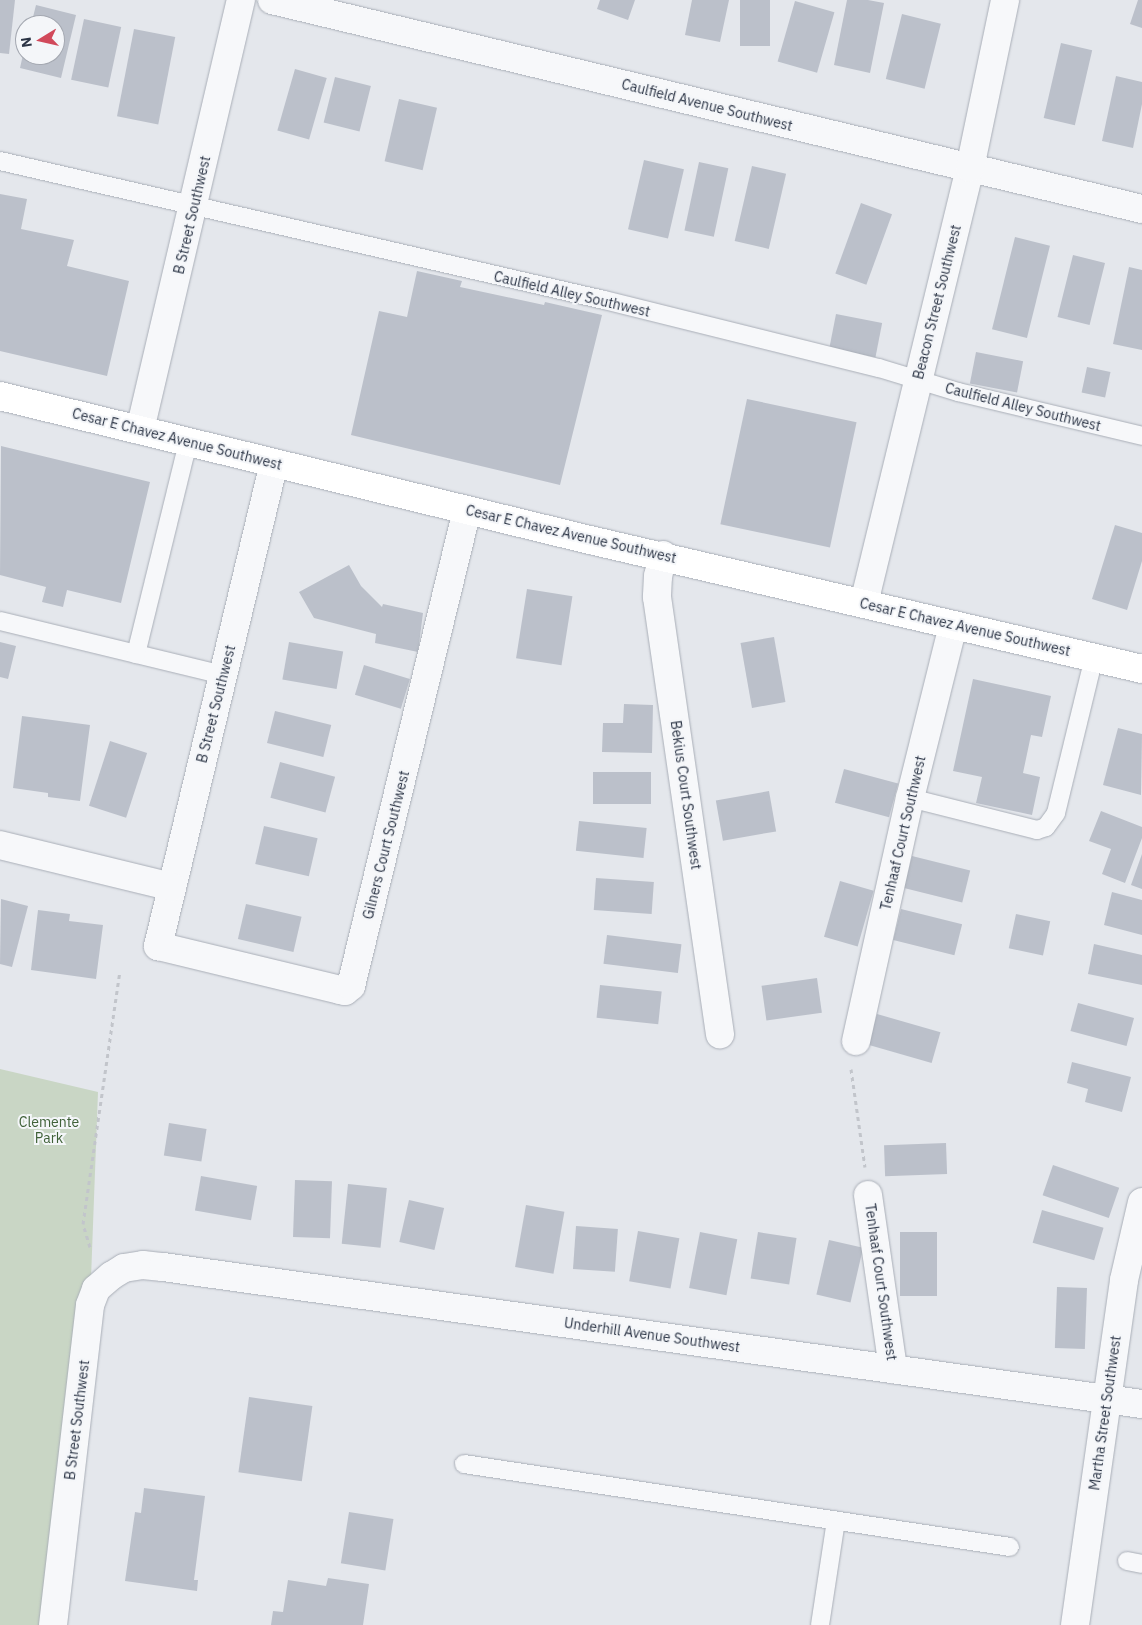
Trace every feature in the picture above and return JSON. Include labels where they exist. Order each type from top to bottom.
[{"type":"main road","name":"Cesar E Chavez Avenue Southwest","points":[[0,396],[467,510],[1142,669]]},
{"type":"street","name":"B Street Southwest","points":[[140,430],[241,0]]},
{"type":"street","name":"Caulfield Avenue Southwest","points":[[272,0],[1142,209]]},
{"type":"street","name":"Beacon Street Southwest","points":[[864,603],[970,168],[1005,0]]},
{"type":"street","name":"B Street Southwest","points":[[158,946],[274,463]]},
{"type":"street","name":"Gilners Court Southwest","points":[[158,946],[340,990],[345,991],[351,986],[467,510]]},
{"type":"street","name":"Bekius Court Southwest","points":[[663,555],[658,576],[657,597],[720,1034]]},
{"type":"street","name":"Tenhaaf Court Southwest","points":[[856,1042],[910,798],[953,624]]},
{"type":"street","points":[[0,845],[172,887]]},
{"type":"street","name":"Tenhaaf Court Southwest","points":[[868,1195],[893,1369]]},
{"type":"street","name":"Martha Street Southwest","points":[[1075,1625],[1106,1399],[1133,1279],[1142,1202]]},
{"type":"street","name":"B Street Southwest","points":[[53,1625],[90,1305],[96,1289],[124,1268],[143,1265],[162,1267]]},
{"type":"street","name":"Underhill Avenue Southwest","points":[[162,1267],[1142,1404]]},
{"type":"lane","name":"Caulfield Alley Southwest","points":[[0,161],[604,300],[879,368],[958,392],[1142,436]]},
{"type":"lane","points":[[136,654],[188,442]]},
{"type":"lane","points":[[0,621],[223,675]]},
{"type":"lane","points":[[910,798],[1037,830],[1046,827],[1056,812],[1094,657]]},
{"type":"lane","points":[[464,1464],[1010,1547]]},
{"type":"lane","points":[[820,1625],[836,1520]]},
{"type":"path","points":[[90,1248],[83,1224],[120,971]]},
{"type":"path","points":[[856,1042],[851,1065],[868,1195]]},
{"type":"green space","name":"Clemente Park","points":[[0,1069],[98,1092],[90,1305],[53,1625],[0,1625]]},
{"type":"building","points":[[0,0],[15,0],[9,54],[0,53]]},
{"type":"building","points":[[600,0],[635,0],[628,20],[597,9]]},
{"type":"building","points":[[692,0],[729,0],[720,42],[685,35]]},
{"type":"building","points":[[740,0],[770,0],[770,46],[740,46]]},
{"type":"building","points":[[847,0],[868,0],[884,3],[870,73],[834,65]]},
{"type":"building","points":[[1138,0],[1142,0],[1142,28],[1130,24]]},
{"type":"building","points":[[795,1],[834,12],[817,73],[778,62]]},
{"type":"building","points":[[36,5],[76,15],[65,61],[65,15],[34,15]]},
{"type":"building","points":[[902,14],[941,24],[925,89],[886,79]]},
{"type":"building","points":[[84,19],[121,27],[108,88],[71,80]]},
{"type":"building","points":[[134,29],[175,37],[158,124],[117,116]]},
{"type":"building","points":[[1061,43],[1092,50],[1075,125],[1044,118]]},
{"type":"building","points":[[21,65],[64,65],[61,78],[20,68]]},
{"type":"building","points":[[295,69],[327,78],[309,140],[277,131]]},
{"type":"building","points":[[1116,76],[1142,82],[1142,104],[1133,148],[1102,141]]},
{"type":"building","points":[[335,77],[371,86],[360,132],[324,123]]},
{"type":"building","points":[[399,99],[437,108],[423,170],[385,161]]},
{"type":"building","points":[[644,160],[684,169],[668,238],[628,229]]},
{"type":"building","points":[[699,162],[728,168],[714,237],[684,230]]},
{"type":"building","points":[[752,166],[786,174],[769,249],[735,241]]},
{"type":"building","points":[[0,194],[27,199],[21,229],[74,240],[67,266],[129,281],[107,376],[0,351]]},
{"type":"building","points":[[861,203],[892,214],[866,285],[835,273]]},
{"type":"building","points":[[1015,237],[1050,246],[1027,338],[992,329]]},
{"type":"building","points":[[1073,255],[1105,263],[1090,325],[1058,317]]},
{"type":"building","points":[[1129,267],[1142,270],[1142,350],[1113,344]]},
{"type":"building","points":[[417,271],[462,281],[460,287],[544,305],[545,302],[602,315],[560,485],[351,435],[379,311],[407,317]]},
{"type":"building","points":[[836,314],[882,323],[875,357],[829,348]]},
{"type":"building","points":[[976,352],[1023,361],[1017,393],[970,383]]},
{"type":"building","points":[[1087,367],[1110,372],[1105,397],[1082,392]]},
{"type":"building","points":[[747,399],[857,422],[830,547],[720,524]]},
{"type":"building","points":[[1,446],[150,482],[121,603],[67,590],[63,607],[42,602],[46,587],[0,575]]},
{"type":"building","points":[[1115,525],[1142,533],[1142,561],[1127,610],[1092,599]]},
{"type":"building","points":[[349,565],[361,586],[382,607],[383,604],[423,613],[418,652],[375,643],[376,634],[314,618],[299,592]]},
{"type":"building","points":[[527,589],[572,596],[561,665],[516,658]]},
{"type":"building","points":[[774,637],[785,702],[752,708],[741,643]]},
{"type":"building","points":[[0,642],[16,646],[8,679],[0,677]]},
{"type":"building","points":[[289,642],[343,652],[337,689],[282,679]]},
{"type":"building","points":[[364,665],[410,679],[401,709],[355,695]]},
{"type":"building","points":[[973,679],[1051,696],[1042,737],[1031,735],[1023,773],[1040,777],[1032,815],[976,803],[982,777],[953,771]]},
{"type":"building","points":[[624,704],[653,705],[652,753],[602,752],[603,723],[623,723]]},
{"type":"building","points":[[275,711],[331,725],[323,757],[267,743]]},
{"type":"building","points":[[22,716],[90,725],[80,801],[48,797],[48,793],[13,788]]},
{"type":"building","points":[[1118,728],[1142,734],[1141,795],[1103,785]]},
{"type":"building","points":[[110,741],[147,753],[126,818],[89,806]]},
{"type":"building","points":[[280,762],[335,777],[325,812],[270,798]]},
{"type":"building","points":[[844,769],[898,783],[889,817],[835,803]]},
{"type":"building","points":[[593,772],[651,772],[651,804],[593,804]]},
{"type":"building","points":[[769,791],[776,831],[723,841],[716,800]]},
{"type":"building","points":[[1101,811],[1142,827],[1142,838],[1125,883],[1102,874],[1111,849],[1089,841]]},
{"type":"building","points":[[579,821],[647,828],[643,858],[576,851]]},
{"type":"building","points":[[264,826],[318,838],[309,876],[255,864]]},
{"type":"building","points":[[1142,854],[1142,889],[1131,885]]},
{"type":"building","points":[[912,856],[970,871],[962,903],[904,888]]},
{"type":"building","points":[[596,878],[654,882],[652,914],[594,910]]},
{"type":"building","points":[[840,881],[874,891],[858,946],[824,937]]},
{"type":"building","points":[[1112,892],[1142,900],[1142,935],[1104,925]]},
{"type":"building","points":[[1,899],[28,906],[12,967],[0,964]]},
{"type":"building","points":[[246,904],[302,917],[293,952],[238,939]]},
{"type":"building","points":[[901,909],[962,924],[954,955],[893,940]]},
{"type":"building","points":[[38,910],[70,914],[69,921],[103,925],[96,979],[31,970]]},
{"type":"building","points":[[1016,914],[1050,921],[1043,956],[1009,948]]},
{"type":"building","points":[[607,935],[681,944],[678,973],[603,964]]},
{"type":"building","points":[[1094,944],[1142,955],[1142,985],[1088,974]]},
{"type":"building","points":[[817,978],[822,1013],[766,1020],[762,986]]},
{"type":"building","points":[[600,985],[662,991],[658,1024],[597,1018]]},
{"type":"building","points":[[1078,1003],[1134,1018],[1127,1046],[1070,1031]]},
{"type":"building","points":[[877,1014],[940,1032],[932,1063],[868,1045]]},
{"type":"building","points":[[1072,1062],[1131,1077],[1122,1112],[1085,1102],[1088,1089],[1067,1083]]},
{"type":"building","points":[[169,1123],[207,1129],[201,1162],[164,1156]]},
{"type":"building","points":[[946,1143],[947,1174],[885,1176],[884,1145]]},
{"type":"building","points":[[1053,1165],[1119,1188],[1109,1218],[1043,1195]]},
{"type":"building","points":[[201,1176],[257,1186],[251,1220],[195,1210]]},
{"type":"building","points":[[295,1180],[332,1181],[330,1238],[293,1237]]},
{"type":"building","points":[[348,1184],[387,1188],[381,1248],[342,1244]]},
{"type":"building","points":[[409,1200],[444,1208],[434,1250],[399,1242]]},
{"type":"building","points":[[526,1205],[564,1212],[553,1274],[515,1267]]},
{"type":"building","points":[[1042,1210],[1104,1228],[1094,1260],[1033,1243]]},
{"type":"building","points":[[576,1226],[618,1229],[615,1272],[573,1269]]},
{"type":"building","points":[[638,1231],[679,1238],[671,1289],[629,1281]]},
{"type":"building","points":[[700,1232],[737,1239],[726,1295],[689,1288]]},
{"type":"building","points":[[758,1232],[797,1238],[789,1285],[751,1278]]},
{"type":"building","points":[[900,1232],[937,1232],[937,1296],[900,1296]]},
{"type":"building","points":[[829,1240],[863,1248],[851,1302],[816,1295]]},
{"type":"building","points":[[1057,1287],[1087,1288],[1085,1349],[1055,1348]]},
{"type":"building","points":[[249,1397],[312,1406],[302,1481],[238,1472]]},
{"type":"building","points":[[144,1488],[205,1496],[194,1580],[198,1580],[197,1591],[125,1581],[135,1512],[141,1513]]},
{"type":"building","points":[[349,1512],[393,1519],[385,1570],[341,1563]]},
{"type":"building","points":[[328,1578],[369,1584],[363,1625],[271,1625],[273,1611],[283,1612],[288,1580],[326,1586]]}]
